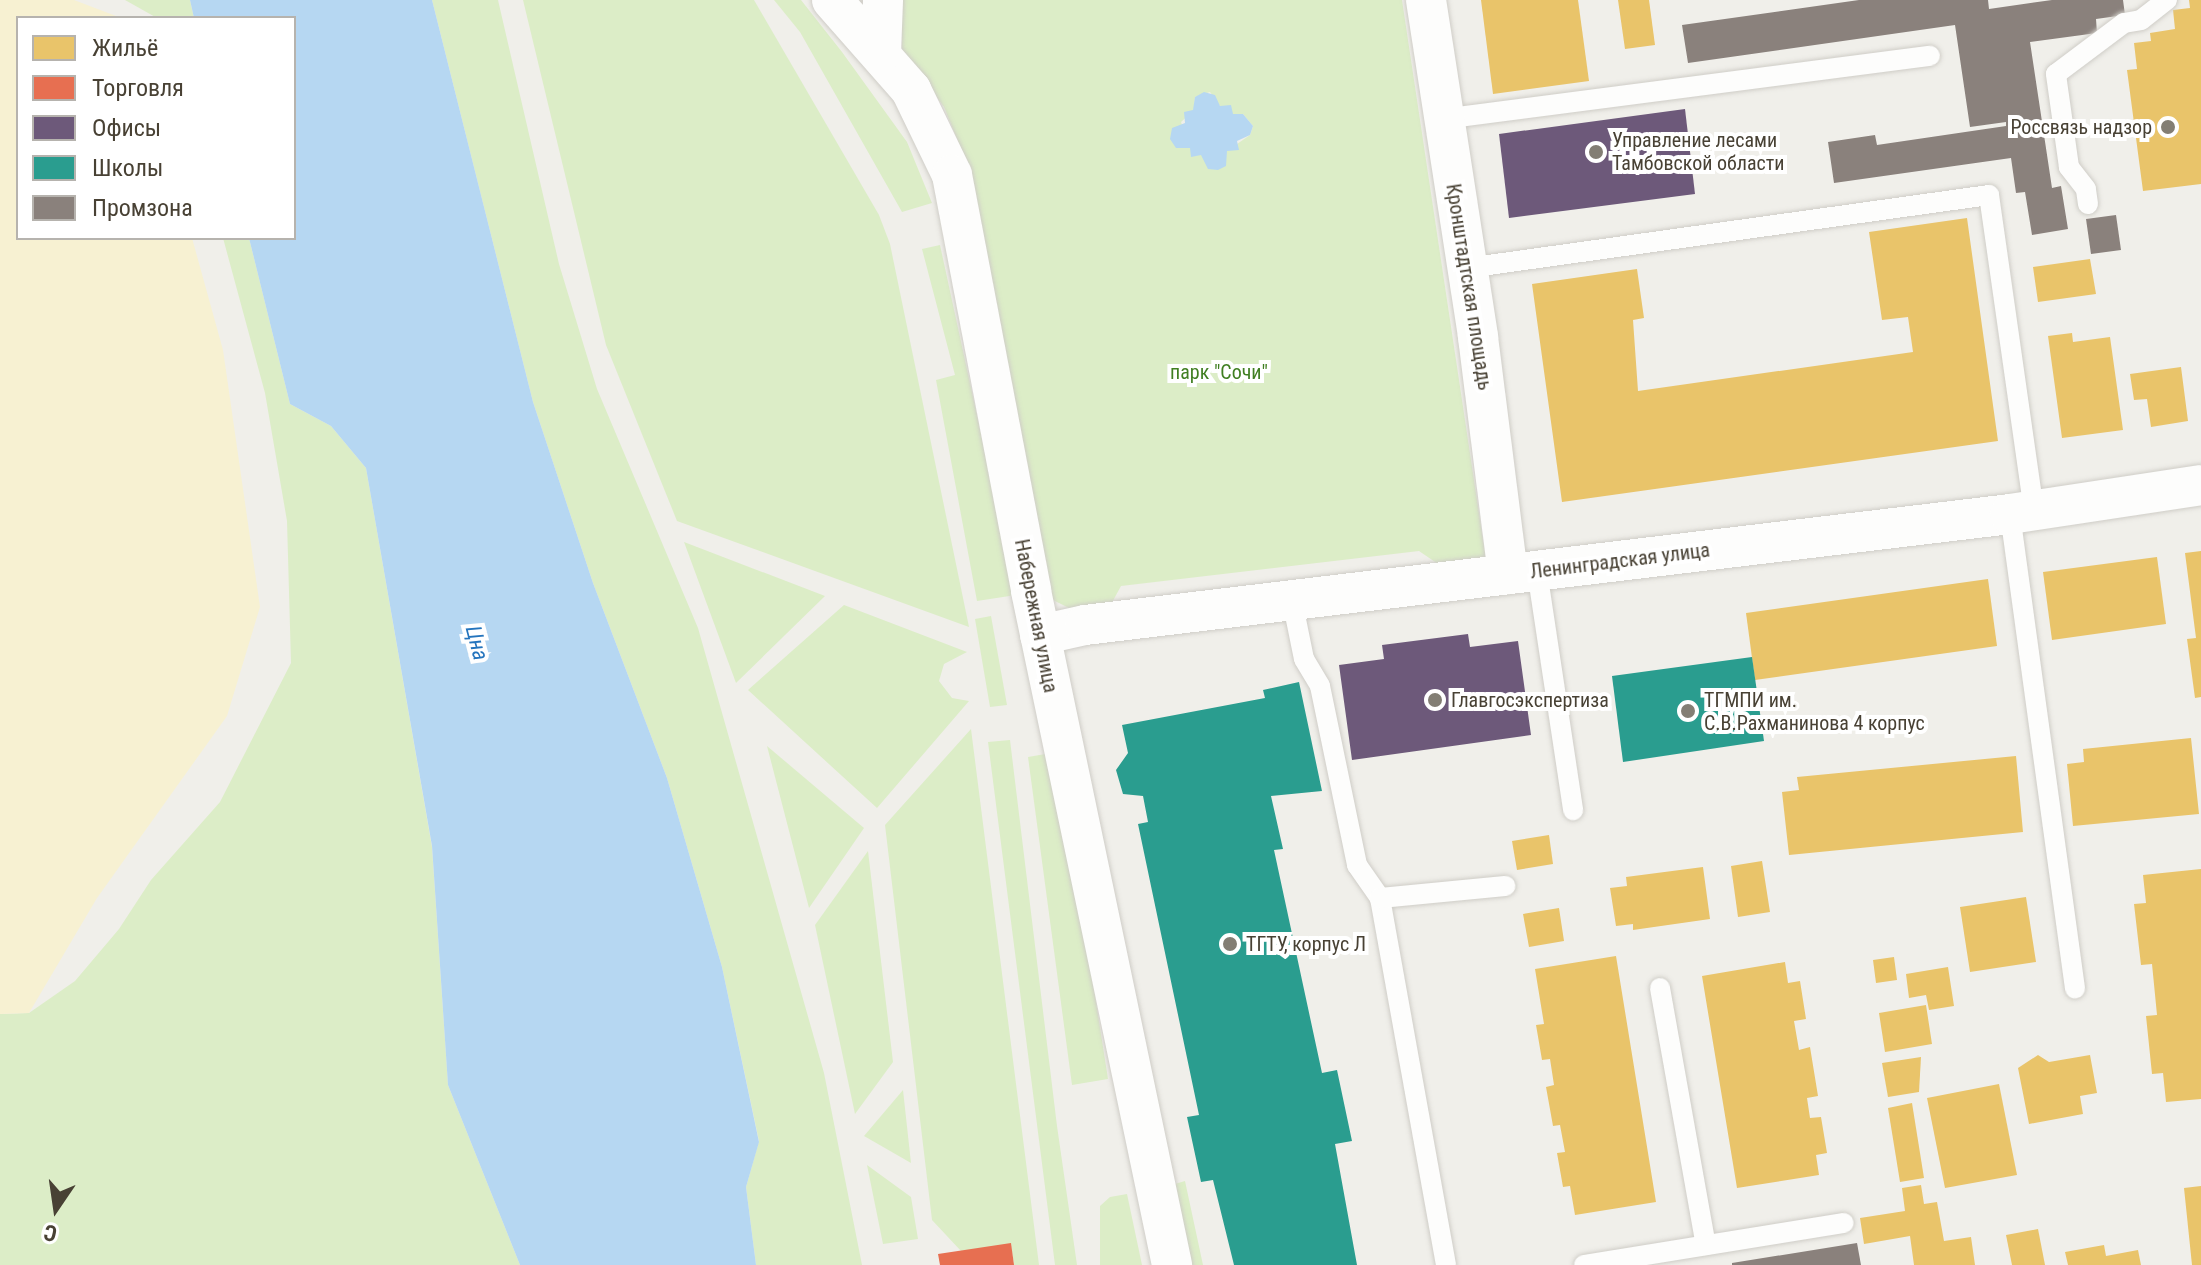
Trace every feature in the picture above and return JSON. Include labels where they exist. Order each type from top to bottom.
[{"type":"street","name":"Набережная улица","points":[[832,0],[911,90],[952,175],[1040,635],[1172,1265]]},
{"type":"street","points":[[881,53],[883,0]]},
{"type":"street","name":"Кронштадтская площадь","points":[[1426,0],[1467,268],[1522,573]]},
{"type":"street","name":"Ленинградская улица","points":[[1040,635],[1085,625],[2022,512],[2201,485]]},
{"type":"lane","points":[[2088,204],[2086,189],[2069,167],[2056,74],[2124,23],[2141,20],[2167,0]]},
{"type":"lane","points":[[1443,119],[1930,56]]},
{"type":"lane","points":[[1467,268],[1989,195],[2075,989]]},
{"type":"lane","points":[[1522,573],[1573,810]]},
{"type":"lane","points":[[1292,600],[1304,659],[1320,686],[1357,865],[1380,898],[1446,1265]]},
{"type":"lane","points":[[1380,898],[1505,886]]},
{"type":"lane","points":[[1660,988],[1706,1245]]},
{"type":"lane","points":[[1584,1265],[1844,1223]]},
{"type":"green space","points":[[125,0],[190,0],[194,16],[153,16]]},
{"type":"green space","points":[[432,0],[498,0],[559,264],[597,389],[698,628],[824,1073],[862,1265],[756,1265],[746,1187],[759,1141],[722,967],[667,778],[593,583],[533,402]]},
{"type":"green space","points":[[523,0],[754,0],[879,215],[890,244],[969,627],[677,521],[606,345]]},
{"type":"green space","points":[[774,0],[801,0],[842,52],[907,142],[932,203],[902,212],[800,32]]},
{"type":"green space","name":"парк \"Сочи\"","points":[[901,0],[1402,0],[1486,560],[1441,566],[1419,551],[1121,586],[1109,608],[1077,612],[1053,600],[1047,591],[968,166],[944,107],[902,49]],"holes":[[[1210,92],[1220,106],[1233,115],[1243,114],[1253,126],[1250,135],[1227,151],[1201,155],[1190,148],[1181,122],[1194,110],[1195,97]]]},
{"type":"green space","points":[[224,240],[249,240],[290,404],[331,426],[366,468],[432,847],[448,1085],[520,1265],[0,1265],[0,1014],[29,1013],[75,981],[119,929],[151,880],[220,802],[291,663],[287,521],[265,393]]},
{"type":"green space","points":[[940,245],[1016,595],[977,601],[936,380],[955,375],[922,249]]},
{"type":"green space","points":[[684,542],[825,596],[736,683]]},
{"type":"green space","points":[[844,605],[967,652],[944,664],[939,681],[952,698],[969,701],[877,808],[748,690]]},
{"type":"green space","points":[[991,616],[1007,705],[990,707],[975,619]]},
{"type":"green space","points":[[971,729],[1039,1265],[1014,1265],[1011,1244],[961,1251],[932,1220],[885,825]]},
{"type":"green space","points":[[1010,740],[1077,1265],[1055,1265],[988,742]]},
{"type":"green space","points":[[767,746],[864,828],[809,908]]},
{"type":"green space","points":[[1057,752],[1108,1079],[1072,1085],[1028,757]]},
{"type":"green space","points":[[868,851],[893,1062],[855,1114],[815,925]]},
{"type":"green space","points":[[903,1090],[911,1163],[864,1136]]},
{"type":"green space","points":[[867,1165],[911,1197],[918,1239],[883,1244]]},
{"type":"green space","points":[[1185,1181],[1203,1265],[1185,1265],[1168,1186]]},
{"type":"green space","points":[[1127,1194],[1142,1265],[1100,1265],[1100,1206],[1110,1197]]},
{"type":"sand","points":[[0,0],[74,0],[116,16],[16,16],[16,240],[193,240],[223,350],[260,607],[227,716],[97,898],[29,1013],[0,1014]]},
{"type":"water","name":"Цна","points":[[190,0],[432,0],[533,402],[593,583],[667,778],[722,967],[759,1142],[746,1187],[756,1265],[520,1265],[448,1085],[432,846],[366,468],[331,426],[290,404],[249,240],[296,240],[296,16],[194,16]]},
{"type":"water","points":[[1204,92],[1215,95],[1220,106],[1231,105],[1233,114],[1243,114],[1253,126],[1250,135],[1237,141],[1239,150],[1227,151],[1226,166],[1218,170],[1208,169],[1201,155],[1191,157],[1190,148],[1176,148],[1170,139],[1172,128],[1185,123],[1184,112],[1193,110],[1195,97]]},
{"type":"building: Жильё","points":[[1481,0],[1578,0],[1589,81],[1493,94]]},
{"type":"building: Жильё","points":[[1618,0],[1649,0],[1655,45],[1625,49]]},
{"type":"building: Жильё","name":"Россвязь надзор","points":[[2189,0],[2201,0],[2201,184],[2143,191],[2127,70],[2137,69],[2134,43],[2151,41],[2150,33],[2175,29],[2173,10],[2190,8]]},
{"type":"building: Жильё","points":[[1967,218],[1998,441],[1562,502],[1532,284],[1637,269],[1644,318],[1633,320],[1638,391],[1913,352],[1908,317],[1882,320],[1869,232]]},
{"type":"building: Жильё","points":[[2090,259],[2096,294],[2038,302],[2033,267]]},
{"type":"building: Жильё","points":[[2072,333],[2073,342],[2110,337],[2123,430],[2062,438],[2048,336]]},
{"type":"building: Жильё","points":[[2181,367],[2188,421],[2151,427],[2147,399],[2134,400],[2130,374]]},
{"type":"building: Жильё","points":[[2201,551],[2201,697],[2195,698],[2187,639],[2196,638],[2185,553]]},
{"type":"building: Жильё","points":[[2157,557],[2166,624],[2052,640],[2043,572]]},
{"type":"building: Жильё","points":[[1988,579],[1997,646],[1755,680],[1746,613]]},
{"type":"building: Жильё","points":[[2191,738],[2199,814],[2073,826],[2067,764],[2084,762],[2083,749]]},
{"type":"building: Жильё","points":[[2016,756],[2023,832],[1789,855],[1782,792],[1799,790],[1797,777]]},
{"type":"building: Жильё","points":[[1549,835],[1553,864],[1517,870],[1512,841]]},
{"type":"building: Жильё","points":[[1762,861],[1770,912],[1738,917],[1731,866]]},
{"type":"building: Жильё","points":[[1703,867],[1710,919],[1633,930],[1633,924],[1616,926],[1610,888],[1627,886],[1626,877]]},
{"type":"building: Жильё","points":[[2201,869],[2201,1099],[2166,1102],[2163,1073],[2152,1074],[2146,1016],[2157,1015],[2152,964],[2141,965],[2134,904],[2146,903],[2143,875]]},
{"type":"building: Жильё","points":[[2026,897],[2036,962],[1970,972],[1960,907]]},
{"type":"building: Жильё","points":[[1559,908],[1564,941],[1529,947],[1523,914]]},
{"type":"building: Жильё","points":[[1616,956],[1656,1202],[1575,1215],[1570,1186],[1563,1187],[1557,1153],[1565,1152],[1560,1125],[1553,1126],[1546,1087],[1554,1085],[1550,1059],[1542,1060],[1536,1025],[1544,1024],[1535,969]]},
{"type":"building: Жильё","points":[[1894,957],[1897,980],[1876,983],[1873,960]]},
{"type":"building: Жильё","points":[[1785,962],[1788,983],[1800,981],[1806,1019],[1794,1021],[1799,1050],[1810,1047],[1818,1096],[1807,1098],[1810,1118],[1821,1117],[1827,1153],[1816,1155],[1819,1175],[1737,1188],[1702,976]]},
{"type":"building: Жильё","points":[[1948,967],[1954,1006],[1929,1010],[1926,995],[1909,998],[1906,974]]},
{"type":"building: Жильё","points":[[1926,1005],[1932,1044],[1885,1052],[1879,1013]]},
{"type":"building: Жильё","points":[[2038,1055],[2049,1062],[2090,1055],[2097,1093],[2080,1096],[2083,1114],[2029,1124],[2018,1068]]},
{"type":"building: Жильё","points":[[1921,1057],[1919,1092],[1888,1097],[1882,1063]]},
{"type":"building: Жильё","points":[[1999,1084],[2017,1175],[1945,1188],[1927,1098]]},
{"type":"building: Жильё","points":[[1912,1103],[1924,1178],[1900,1182],[1888,1108]]},
{"type":"building: Жильё","points":[[1921,1185],[1924,1204],[1937,1202],[1944,1241],[1971,1237],[1975,1265],[1914,1265],[1910,1236],[1864,1244],[1860,1218],[1905,1211],[1902,1188]]},
{"type":"building: Жильё","points":[[2201,1186],[2201,1265],[2192,1265],[2184,1188]]},
{"type":"building: Жильё","points":[[2038,1229],[2045,1265],[2012,1265],[2006,1235]]},
{"type":"building: Жильё","points":[[2104,1245],[2106,1256],[2138,1250],[2141,1265],[2068,1265],[2065,1252]]},
{"type":"building: Торговля","points":[[1011,1243],[1014,1265],[940,1265],[938,1254]]},
{"type":"building: Офисы","name":"Управление лесами Тамбовской области","points":[[1685,109],[1695,194],[1509,218],[1499,134]]},
{"type":"building: Офисы","name":"Главгосэкспертиза","points":[[1468,634],[1470,647],[1518,641],[1531,735],[1352,760],[1339,665],[1384,659],[1382,645]]},
{"type":"building: Школы","name":"ТГМПИ им. С.В.Рахманинова 4 корпус","points":[[1752,657],[1764,741],[1623,762],[1612,676]]},
{"type":"building: Школы","name":"ТГТУ, корпус Л","points":[[1299,682],[1322,791],[1271,796],[1283,849],[1274,850],[1322,1073],[1337,1070],[1352,1141],[1335,1144],[1357,1265],[1234,1265],[1213,1180],[1201,1182],[1187,1117],[1199,1115],[1138,824],[1148,822],[1143,796],[1123,794],[1116,770],[1128,753],[1122,725],[1265,698],[1263,690]]},
{"type":"building: Промзона","points":[[1859,0],[1988,0],[1989,9],[2052,0],[2123,0],[2125,15],[2096,19],[2097,33],[2030,42],[2052,188],[2061,186],[2068,229],[2032,235],[2025,192],[2016,193],[2011,158],[1834,183],[1828,142],[1875,135],[1877,145],[2006,126],[2006,122],[1970,127],[1955,25],[1688,63],[1682,25]]},
{"type":"building: Промзона","points":[[2116,215],[2121,250],[2091,254],[2086,219]]},
{"type":"building: Промзона","points":[[1857,1243],[1861,1265],[1732,1265],[1732,1263]]},
{"type":"place","name":"Россвязь надзор","points":[[2168,127]]},
{"type":"place","name":"Управление лесами Тамбовской области","points":[[1596,152]]},
{"type":"place","name":"Главгосэкспертиза","points":[[1435,700]]},
{"type":"place","name":"ТГМПИ им. С.В.Рахманинова 4 корпус","points":[[1688,711]]},
{"type":"place","name":"ТГТУ, корпус Л","points":[[1230,944]]}]
